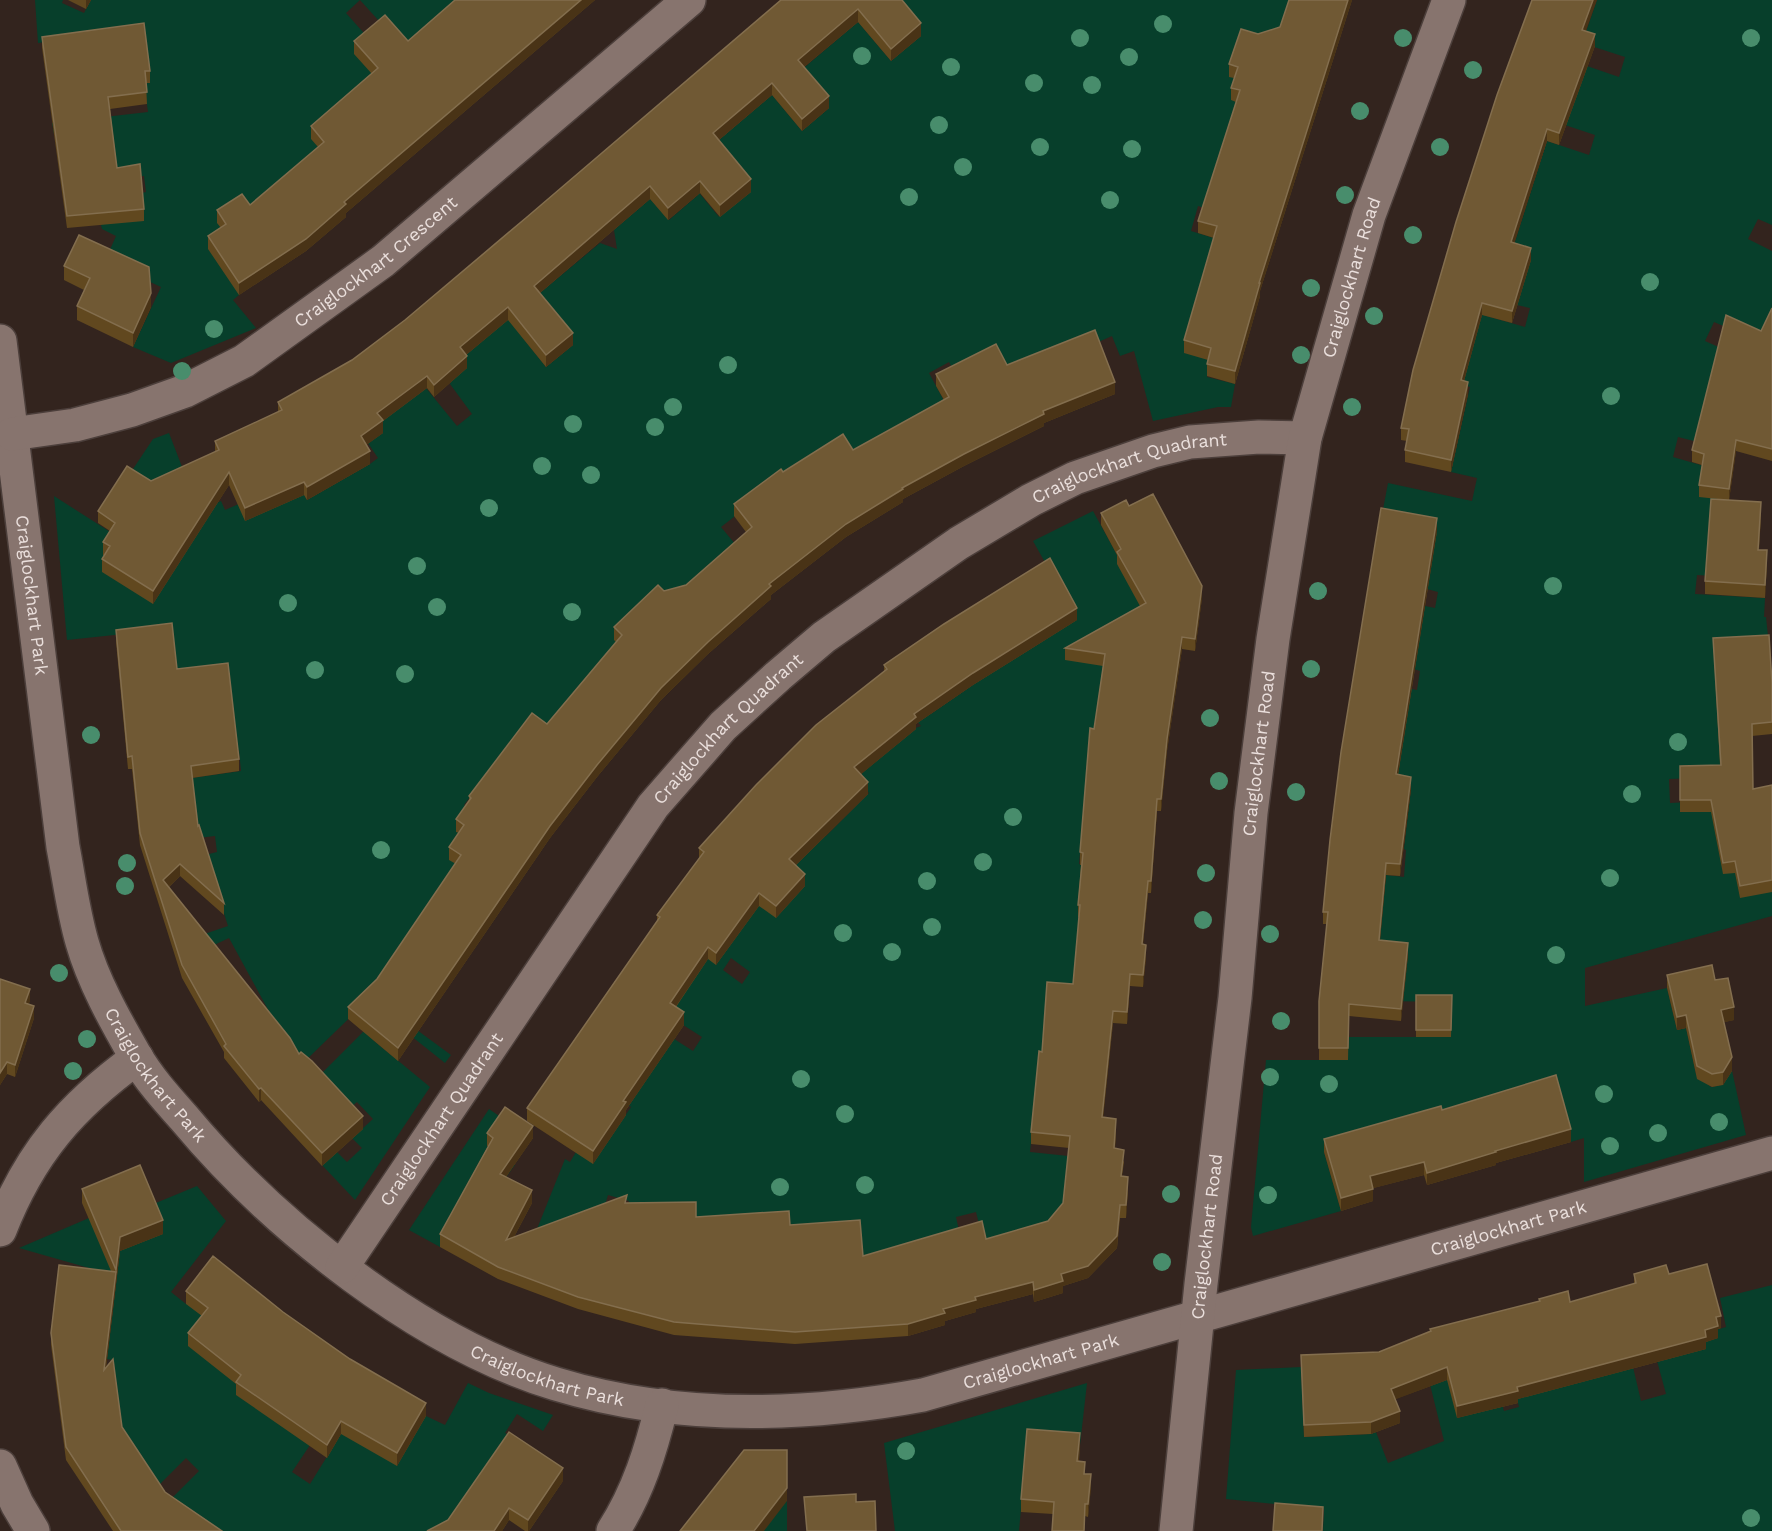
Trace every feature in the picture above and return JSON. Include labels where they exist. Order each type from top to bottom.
[{"type":"street","name":"Craiglockhart Crescent","points":[[12,434],[75,425],[132,410],[185,391],[244,361],[382,261],[689,0]]},
{"type":"street","name":"Craiglockhart Road","points":[[1176,1531],[1197,1315],[1235,998],[1251,813],[1273,639],[1305,438],[1369,215],[1449,0]]},
{"type":"street","name":"Craiglockhart Park","points":[[0,341],[55,791],[73,905],[82,943],[95,977],[137,1058],[205,1144],[292,1227],[342,1267],[422,1324],[517,1371],[603,1396],[662,1405],[738,1411],[782,1411],[871,1405],[923,1395],[1197,1315],[1772,1153]]},
{"type":"street","name":"Craiglockhart Quadrant","points":[[342,1267],[653,806],[723,726],[778,676],[824,637],[959,543],[1031,500],[1075,478],[1153,451],[1191,442],[1259,437],[1305,438]]},
{"type":"street","points":[[0,1230],[10,1203],[28,1169],[51,1137],[76,1107],[105,1081],[137,1058]]},
{"type":"street","points":[[613,1531],[640,1479],[653,1443],[662,1405]]},
{"type":"street","points":[[0,1466],[17,1504],[33,1531]]},
{"type":"green space","points":[[35,0],[63,0],[62,3],[84,13],[91,0],[360,0],[346,13],[370,40],[394,98],[311,138],[326,156],[226,236],[239,295],[233,300],[256,328],[171,363],[133,347],[161,287],[105,261],[116,236],[102,229],[101,225],[146,192],[144,176],[117,179],[110,127],[54,134],[52,123],[148,112],[144,83],[149,83],[142,29],[38,43]]},
{"type":"green space","points":[[360,0],[466,0],[408,53]]},
{"type":"green space","points":[[882,0],[1293,0],[1276,53],[1230,76],[1238,79],[1258,109],[1250,222],[1198,206],[1191,231],[1217,239],[1211,360],[1207,377],[1235,384],[1231,407],[1218,407],[1153,421],[1134,351],[1120,356],[1112,336],[969,399],[949,362],[929,373],[949,410],[892,441],[788,475],[721,527],[740,550],[646,672],[568,711],[481,782],[464,805],[471,810],[464,837],[461,868],[371,997],[301,1065],[229,938],[178,962],[172,945],[228,926],[205,855],[217,852],[215,836],[198,838],[191,778],[241,771],[239,750],[204,754],[177,681],[171,629],[67,640],[54,496],[115,535],[127,478],[153,439],[169,433],[199,511],[221,501],[225,510],[296,479],[307,500],[378,458],[368,443],[382,433],[377,425],[426,388],[457,426],[472,414],[450,384],[460,360],[508,319],[546,367],[573,345],[534,298],[600,243],[617,249],[614,230],[650,199],[669,220],[698,195],[682,172],[719,217],[713,145],[772,95],[802,131],[828,109],[799,72],[858,22],[891,61],[921,36]]},
{"type":"green space","points":[[1597,0],[1772,0],[1772,225],[1758,219],[1748,239],[1772,251],[1772,319],[1761,342],[1714,322],[1705,341],[1732,353],[1706,444],[1678,437],[1673,457],[1704,466],[1729,501],[1713,576],[1697,575],[1695,594],[1765,598],[1764,617],[1766,617],[1769,646],[1721,777],[1669,779],[1670,803],[1710,801],[1735,873],[1772,892],[1772,916],[1585,968],[1585,1006],[1667,988],[1677,1030],[1686,1028],[1696,1074],[1711,1087],[1722,1085],[1728,1077],[1731,1066],[1746,1135],[1584,1182],[1584,1138],[1571,1142],[1324,1152],[1341,1211],[1253,1236],[1251,1227],[1266,1060],[1347,1060],[1348,1037],[1416,1037],[1451,1002],[1382,1001],[1378,952],[1386,875],[1404,877],[1406,850],[1404,849],[1411,789],[1395,786],[1411,689],[1417,690],[1420,671],[1414,669],[1425,606],[1435,608],[1438,592],[1427,589],[1381,520],[1388,483],[1472,501],[1477,478],[1451,472],[1470,387],[1417,371],[1469,311],[1525,327],[1530,308],[1508,303],[1511,254],[1547,141],[1589,155],[1595,135],[1553,121],[1587,66],[1619,77],[1625,57],[1582,43]]},
{"type":"green space","points":[[1093,511],[1146,615],[1122,669],[1081,841],[1079,864],[1096,866],[1101,919],[1098,956],[1042,1064],[1039,1064],[1030,1152],[1097,1159],[1062,1217],[991,1271],[976,1212],[956,1217],[964,1253],[922,1279],[613,1261],[629,1201],[608,1195],[596,1235],[535,1234],[565,1159],[570,1162],[576,1152],[593,1163],[631,1107],[586,1075],[660,1030],[693,1051],[702,1037],[669,1016],[774,858],[826,836],[869,793],[838,757],[921,726],[901,700],[931,714],[987,675],[1044,640],[1065,598],[1033,541]],"holes":[[[731,958],[750,972],[742,984],[723,970]]]},
{"type":"green space","points":[[387,1008],[451,1055],[445,1063],[391,1020],[373,1040],[430,1087],[355,1200],[322,1165],[337,1152],[347,1162],[362,1148],[352,1138],[373,1119],[357,1102],[346,1111],[316,1079]]},
{"type":"green space","points":[[489,1109],[505,1120],[487,1146],[515,1165],[500,1186],[440,1247],[409,1230]]},
{"type":"green space","points":[[197,1186],[226,1221],[171,1292],[186,1304],[197,1290],[324,1424],[292,1472],[310,1484],[341,1434],[426,1416],[445,1425],[468,1383],[489,1393],[553,1415],[543,1431],[517,1414],[505,1433],[513,1437],[452,1531],[203,1531],[165,1505],[199,1471],[186,1458],[155,1489],[122,1436],[112,1360],[107,1359],[117,1276],[19,1248],[89,1218],[151,1205]]},
{"type":"green space","points":[[1772,1285],[1772,1531],[1323,1531],[1324,1509],[1226,1499],[1236,1370],[1301,1367],[1304,1437],[1376,1432],[1388,1463],[1444,1441],[1420,1344],[1443,1363],[1458,1418],[1500,1397],[1504,1411],[1519,1407],[1504,1349],[1633,1367],[1641,1401],[1666,1394],[1653,1346],[1705,1342],[1718,1338],[1716,1330],[1726,1327],[1720,1298]]},
{"type":"green space","points":[[1087,1383],[1080,1445],[1027,1442],[1019,1531],[895,1531],[884,1443]]},
{"type":"green space","points":[[787,1494],[787,1531],[763,1531]]},
{"type":"building","points":[[455,0],[581,0],[344,202],[346,204],[306,239],[239,283],[208,236],[226,224],[217,210],[242,194],[250,205],[324,142],[311,126],[378,68],[354,41],[385,15],[408,41]]},
{"type":"building","points":[[781,0],[902,0],[921,23],[891,49],[858,9],[798,60],[829,96],[802,119],[772,83],[713,133],[751,179],[720,205],[700,181],[668,208],[650,186],[534,286],[573,333],[546,355],[508,307],[460,347],[467,356],[434,385],[427,376],[377,413],[383,420],[361,436],[370,451],[307,487],[304,482],[245,508],[229,472],[153,591],[102,559],[110,546],[103,542],[115,523],[98,511],[127,466],[151,481],[219,450],[215,441],[282,410],[278,402],[352,360],[405,320]]},
{"type":"building","points":[[1289,0],[1348,0],[1259,283],[1235,371],[1207,364],[1211,348],[1184,340],[1217,226],[1198,221],[1240,90],[1231,88],[1238,67],[1229,64],[1241,29],[1258,34],[1280,27]]},
{"type":"building","points":[[1532,0],[1593,0],[1582,30],[1595,34],[1559,133],[1547,129],[1511,242],[1531,248],[1512,311],[1482,303],[1461,380],[1468,382],[1451,460],[1405,450],[1409,429],[1401,428],[1413,370],[1456,222],[1497,95]]},
{"type":"building","points":[[144,23],[150,71],[145,71],[147,92],[108,97],[117,168],[140,164],[144,209],[67,216],[42,37]]},
{"type":"building","points":[[79,235],[149,267],[151,293],[133,333],[77,306],[90,278],[64,266]]},
{"type":"building","points":[[1772,308],[1772,449],[1736,440],[1729,489],[1699,485],[1704,454],[1692,450],[1726,315],[1761,331]]},
{"type":"building","points":[[1095,330],[1115,382],[1043,411],[1044,414],[902,488],[846,524],[769,584],[771,586],[661,688],[550,826],[398,1048],[348,1007],[377,979],[461,855],[449,847],[464,825],[456,819],[471,798],[469,796],[532,713],[547,724],[622,635],[614,627],[658,585],[664,591],[686,585],[752,527],[734,504],[781,469],[783,472],[843,434],[853,450],[949,397],[936,374],[996,344],[1007,365]]},
{"type":"building","points":[[1153,494],[1202,586],[1195,639],[1182,637],[1161,799],[1157,799],[1151,881],[1148,881],[1142,944],[1146,945],[1143,975],[1130,974],[1127,1012],[1113,1011],[1102,1117],[1116,1119],[1114,1148],[1124,1150],[1121,1176],[1128,1177],[1126,1205],[1120,1205],[1117,1236],[1088,1266],[1061,1274],[1063,1281],[1034,1290],[1033,1282],[975,1297],[976,1300],[943,1309],[945,1313],[908,1324],[795,1332],[674,1322],[578,1297],[498,1267],[440,1234],[493,1138],[487,1133],[505,1107],[533,1126],[500,1174],[532,1190],[506,1240],[627,1195],[625,1203],[696,1202],[696,1217],[789,1211],[790,1225],[860,1220],[863,1256],[982,1221],[986,1239],[1048,1221],[1063,1203],[1070,1136],[1031,1132],[1039,1051],[1042,1052],[1047,982],[1073,984],[1090,728],[1094,729],[1105,654],[1065,648],[1146,603],[1117,552],[1121,549],[1101,513],[1126,500],[1129,506]]},
{"type":"building","points":[[1711,499],[1761,502],[1758,550],[1767,550],[1765,585],[1705,581]]},
{"type":"building","points":[[1381,508],[1437,518],[1396,774],[1411,777],[1400,864],[1386,863],[1379,940],[1408,943],[1401,1009],[1349,1004],[1348,1048],[1319,1048],[1319,1001],[1328,912],[1323,912],[1330,840],[1341,752]]},
{"type":"building","points":[[1050,558],[1077,608],[973,673],[914,714],[916,717],[854,767],[868,782],[789,859],[805,874],[776,906],[759,893],[716,953],[708,947],[670,1003],[684,1012],[623,1101],[626,1102],[593,1151],[527,1108],[660,917],[657,915],[704,852],[699,848],[756,785],[816,725],[887,669],[884,665],[944,624]]},
{"type":"building","points":[[172,623],[177,669],[228,663],[239,759],[191,766],[198,826],[224,903],[180,864],[163,880],[290,1038],[299,1054],[301,1052],[312,1061],[363,1116],[322,1153],[261,1088],[259,1089],[224,1046],[226,1044],[182,965],[140,833],[132,756],[128,757],[116,630]]},
{"type":"building","points":[[1769,635],[1772,722],[1752,724],[1753,789],[1772,785],[1772,880],[1740,886],[1735,861],[1723,863],[1711,800],[1680,800],[1680,766],[1721,765],[1713,638]]},
{"type":"building","points":[[1712,965],[1715,980],[1728,978],[1734,1007],[1721,1010],[1732,1057],[1723,1072],[1712,1074],[1697,1066],[1686,1015],[1677,1017],[1667,975]]},
{"type":"building","points":[[0,979],[30,989],[25,1003],[34,1006],[15,1065],[7,1062],[0,1073]]},
{"type":"building","points":[[1416,995],[1452,995],[1451,1030],[1416,1030]]},
{"type":"building","points":[[1556,1075],[1571,1129],[1427,1173],[1424,1162],[1370,1176],[1373,1189],[1341,1198],[1324,1139],[1441,1106],[1442,1110]]},
{"type":"building","points":[[140,1165],[163,1220],[120,1237],[116,1270],[82,1189]]},
{"type":"building","points":[[213,1256],[283,1312],[350,1359],[426,1403],[397,1453],[341,1421],[327,1445],[236,1382],[241,1375],[188,1333],[208,1308],[186,1291]]},
{"type":"building","points":[[1707,1264],[1721,1316],[1716,1317],[1718,1326],[1705,1330],[1706,1337],[1517,1387],[1518,1391],[1457,1406],[1447,1367],[1391,1389],[1400,1411],[1371,1422],[1304,1425],[1301,1355],[1379,1352],[1431,1331],[1430,1329],[1540,1301],[1539,1299],[1568,1291],[1570,1302],[1636,1283],[1634,1274],[1666,1265],[1669,1274]]},
{"type":"building","points":[[59,1265],[116,1272],[104,1370],[113,1359],[122,1427],[165,1492],[222,1531],[121,1531],[66,1447],[51,1333]]},
{"type":"building","points":[[1027,1429],[1080,1433],[1077,1461],[1085,1462],[1084,1474],[1091,1474],[1088,1504],[1085,1504],[1084,1531],[1052,1531],[1054,1502],[1021,1499]]},
{"type":"building","points":[[509,1432],[563,1468],[528,1520],[509,1508],[494,1531],[427,1531],[448,1520]]},
{"type":"building","points":[[744,1450],[787,1450],[787,1488],[754,1531],[680,1531]]},
{"type":"building","points":[[856,1494],[856,1502],[875,1501],[876,1531],[807,1531],[804,1497]]},
{"type":"building","points":[[1275,1503],[1323,1507],[1322,1531],[1273,1531]]}]
